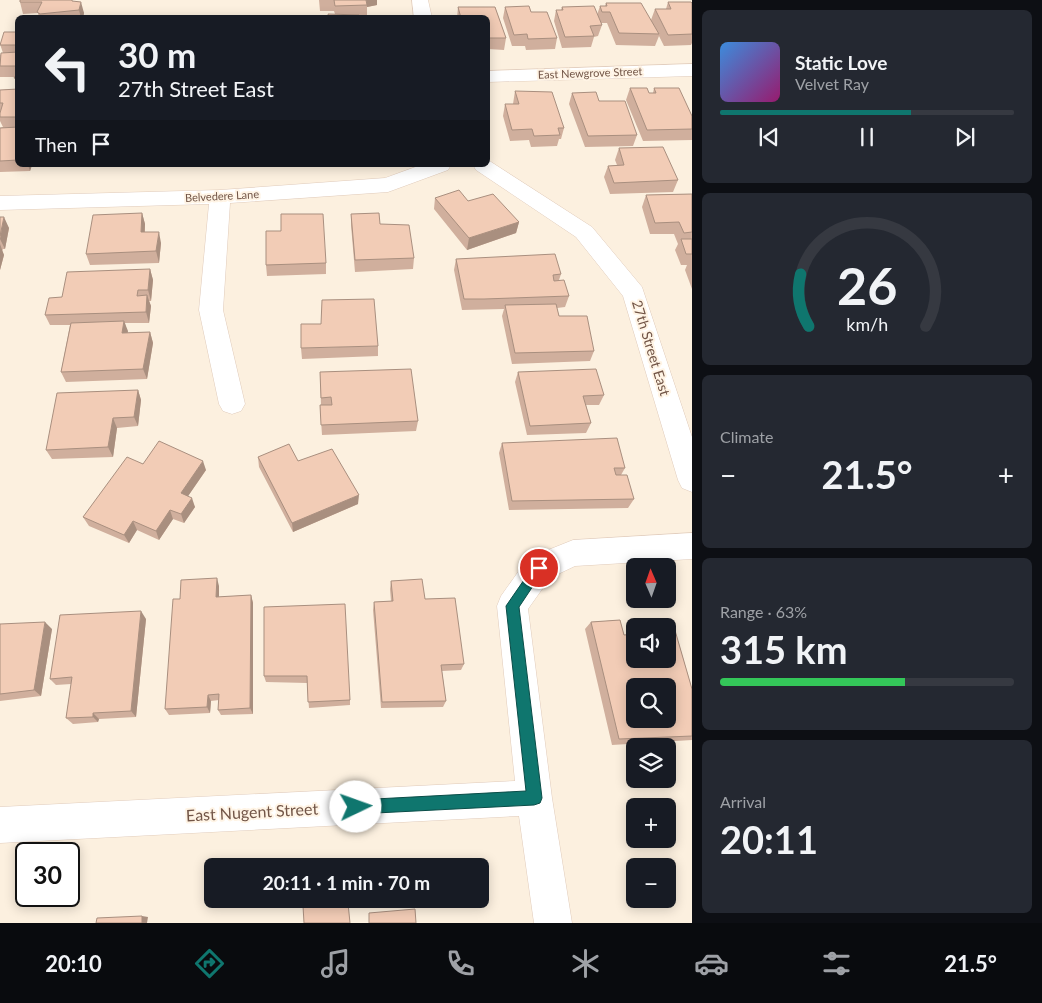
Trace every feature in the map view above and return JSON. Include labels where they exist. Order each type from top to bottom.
[{"type":"street","points":[[420,0],[422,15]]},
{"type":"street","name":"East Newgrove Street","points":[[490,76],[692,70]]},
{"type":"street","name":"Belvedere Lane","points":[[0,203],[220,198],[388,185],[435,167]]},
{"type":"street","name":"27th Street East","points":[[486,167],[584,232],[634,293],[692,480]]},
{"type":"street","points":[[220,198],[211,310],[232,404]]},
{"type":"street","points":[[552,923],[534,798],[512,606],[539,568],[573,553],[692,546]]},
{"type":"street","name":"East Nugent Street","points":[[0,825],[534,798]]},
{"type":"building","points":[[20,0],[72,0],[81,2],[79,10],[40,14],[37,12],[42,2],[20,2]]},
{"type":"building","points":[[334,0],[366,0],[367,5],[335,6]]},
{"type":"building","points":[[668,2],[692,3],[692,34],[668,35],[655,9],[671,9]]},
{"type":"building","points":[[606,3],[641,3],[659,34],[619,33],[610,12],[602,12],[600,6],[607,6]]},
{"type":"building","points":[[529,6],[531,12],[547,12],[557,38],[528,39],[527,34],[514,35],[505,7]]},
{"type":"building","points":[[594,6],[602,25],[590,26],[594,36],[565,37],[556,10],[563,10],[562,7]]},
{"type":"building","points":[[458,7],[495,7],[506,38],[490,38],[490,15],[460,15]]},
{"type":"building","points":[[4,32],[15,32],[15,45],[0,45]]},
{"type":"building","points":[[15,52],[15,66],[0,66],[1,53]]},
{"type":"building","points":[[630,88],[647,88],[649,93],[656,93],[654,88],[679,88],[692,116],[692,129],[647,130]]},
{"type":"building","points":[[15,89],[15,117],[0,117],[3,103],[0,103],[0,90]]},
{"type":"building","points":[[515,91],[552,92],[564,128],[558,128],[560,135],[534,136],[532,129],[512,130],[505,104],[519,104]]},
{"type":"building","points":[[596,92],[599,101],[625,101],[637,135],[588,136],[572,93]]},
{"type":"building","points":[[15,127],[15,160],[0,161],[0,128]]},
{"type":"building","points":[[663,147],[678,180],[614,183],[608,166],[624,165],[619,148]]},
{"type":"building","points":[[459,190],[468,201],[493,194],[519,222],[469,238],[435,198]]},
{"type":"building","points":[[692,194],[692,232],[684,233],[679,222],[655,223],[646,195]]},
{"type":"building","points":[[142,213],[141,232],[159,232],[156,251],[86,254],[93,215]]},
{"type":"building","points":[[379,213],[380,224],[409,225],[414,258],[355,260],[351,214]]},
{"type":"building","points":[[281,214],[323,214],[326,263],[266,265],[266,231],[281,231]]},
{"type":"building","points":[[0,217],[4,217],[0,236]]},
{"type":"building","points":[[681,239],[692,239],[692,254],[686,254]]},
{"type":"building","points":[[555,254],[561,274],[553,275],[554,281],[564,280],[569,296],[464,299],[456,259]]},
{"type":"building","points":[[150,269],[148,290],[138,290],[137,296],[147,295],[146,312],[45,315],[49,298],[62,297],[67,272]]},
{"type":"building","points":[[374,299],[378,346],[301,348],[301,324],[321,324],[322,300]]},
{"type":"building","points":[[556,304],[559,316],[587,316],[594,351],[515,353],[505,305]]},
{"type":"building","points":[[124,321],[122,333],[150,332],[143,369],[61,372],[71,323]]},
{"type":"building","points":[[411,369],[418,421],[321,425],[320,405],[332,405],[331,397],[321,398],[320,372]]},
{"type":"building","points":[[596,369],[604,395],[583,396],[591,423],[530,426],[518,372]]},
{"type":"building","points":[[138,390],[134,417],[113,418],[108,447],[46,450],[57,393]]},
{"type":"building","points":[[617,438],[625,468],[614,468],[616,475],[627,475],[634,499],[512,501],[502,443]]},
{"type":"building","points":[[159,441],[203,461],[181,493],[192,498],[181,514],[170,510],[156,531],[133,521],[124,535],[83,517],[127,457],[143,464]]},
{"type":"building","points":[[289,444],[298,461],[332,449],[359,495],[292,523],[258,457]]},
{"type":"building","points":[[217,578],[216,597],[251,595],[250,708],[218,710],[219,694],[208,695],[207,707],[165,709],[173,599],[180,599],[181,580]]},
{"type":"building","points":[[422,579],[425,599],[455,598],[464,664],[441,665],[446,701],[382,702],[374,602],[393,601],[391,581]]},
{"type":"building","points":[[345,604],[350,700],[308,702],[307,676],[264,676],[264,607]]},
{"type":"building","points":[[141,611],[131,711],[93,713],[93,717],[66,718],[72,677],[50,679],[60,615]]},
{"type":"building","points":[[620,620],[624,635],[626,635],[626,668],[676,668],[676,634],[692,689],[692,736],[619,739],[591,622]]},
{"type":"building","points":[[45,622],[34,690],[0,694],[0,624]]},
{"type":"building","points":[[303,908],[348,908],[350,923],[304,923]]},
{"type":"building","points":[[415,909],[416,923],[369,923],[369,913]]},
{"type":"building","points":[[142,916],[142,923],[96,923],[97,918]]},
{"type":"route","points":[[356,807],[534,798],[512,606],[539,568]]}]
